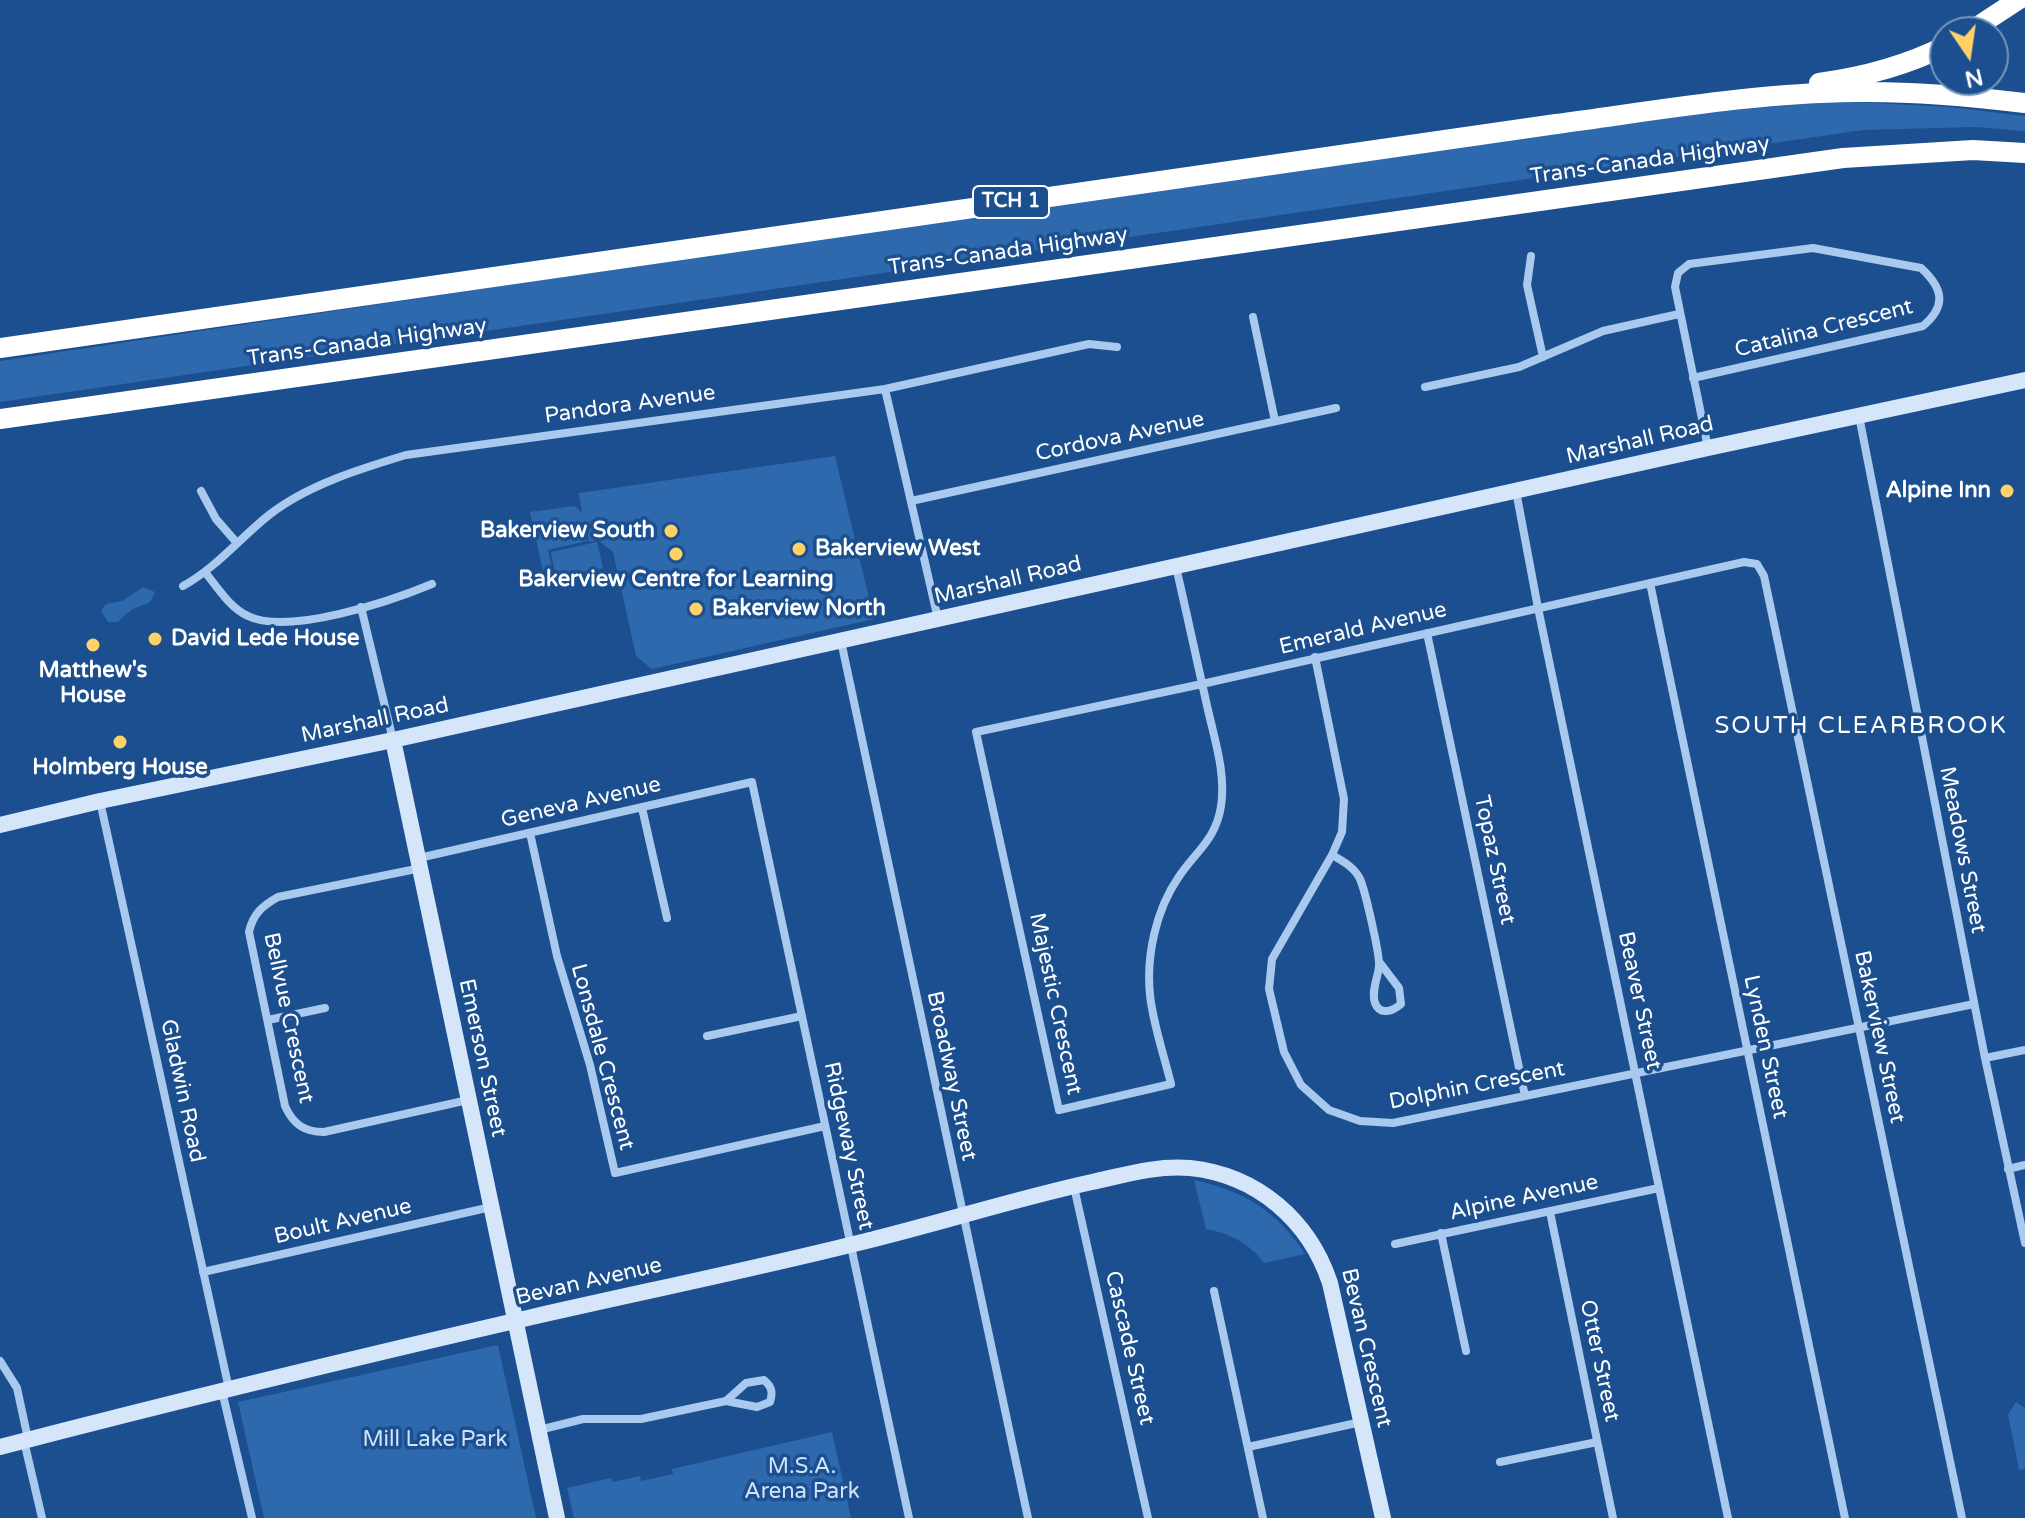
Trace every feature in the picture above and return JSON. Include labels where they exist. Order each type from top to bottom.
[{"type":"highway","points":[[1994,16],[2018,0]]},
{"type":"highway","points":[[1556,124],[1878,72],[1929,53]]},
{"type":"highway","name":"TCH 1","points":[[0,348],[1754,98],[1854,92],[1963,96],[2025,103]]},
{"type":"highway","name":"Trans-Canada Highway","points":[[0,419],[1843,158],[1973,150],[2025,153]]},
{"type":"main road","name":"Marshall Road","points":[[0,825],[2025,380]]},
{"type":"main road","name":"Emerson Street","points":[[393,740],[557,1518]]},
{"type":"main road","name":"Bevan Avenue","points":[[0,1447],[515,1321],[850,1245],[1074,1186],[1153,1169],[1188,1168]]},
{"type":"main road","name":"Bevan Crescent","points":[[1188,1168],[1220,1173],[1249,1184],[1275,1201],[1299,1225],[1313,1245],[1330,1283],[1383,1518]]},
{"type":"street","name":"Catalina Crescent","points":[[1693,378],[1923,326],[1935,316],[1940,298],[1935,281],[1921,268],[1813,248],[1689,264],[1678,273],[1675,287],[1679,314],[1708,448]]},
{"type":"street","points":[[1531,256],[1527,285],[1543,357]]},
{"type":"street","points":[[1425,387],[1519,367],[1603,331],[1679,314]]},
{"type":"street","points":[[1253,317],[1275,421]]},
{"type":"street","name":"Pandora Avenue","points":[[183,586],[205,572],[271,513],[297,497],[360,469],[406,455],[885,389],[1089,344],[1117,347]]},
{"type":"street","points":[[885,389],[938,619]]},
{"type":"street","name":"Cordova Avenue","points":[[911,501],[1336,408]]},
{"type":"street","name":"Meadows Street","points":[[1859,415],[1974,1004],[2025,1243]]},
{"type":"street","points":[[201,491],[216,519],[237,543]]},
{"type":"street","name":"Beaver Street","points":[[1516,491],[1728,1518]]},
{"type":"street","name":"Emerald Avenue","points":[[976,732],[1744,562],[1757,564]]},
{"type":"street","name":"Bakerview Street","points":[[1757,564],[1764,576],[1962,1518]]},
{"type":"street","name":"Majestic Crescent","points":[[976,732],[1059,1110],[1171,1084],[1150,995],[1150,951],[1162,909],[1177,878],[1211,838],[1221,808],[1223,778],[1176,566]]},
{"type":"street","points":[[205,572],[223,595],[245,615],[266,623],[293,622],[361,607],[432,584]]},
{"type":"street","name":"Lynden Street","points":[[1650,583],[1845,1518]]},
{"type":"street","name":"Emerson Street","points":[[361,607],[393,740]]},
{"type":"street","name":"Topaz Street","points":[[1427,633],[1525,1096]]},
{"type":"street","name":"Broadway Street","points":[[841,641],[1028,1518]]},
{"type":"street","name":"Dolphin Crescent","points":[[1315,657],[1344,799],[1342,832],[1272,959],[1269,989],[1284,1052],[1301,1085],[1329,1110],[1360,1121],[1393,1123],[1974,1004]]},
{"type":"street","name":"Geneva Avenue","points":[[420,863],[530,833],[752,782]]},
{"type":"street","name":"Ridgeway Street","points":[[752,782],[909,1518]]},
{"type":"street","name":"Gladwin Road","points":[[100,801],[203,1272],[252,1518]]},
{"type":"street","points":[[642,808],[667,918]]},
{"type":"street","name":"Lonsdale Crescent","points":[[530,833],[557,956],[590,1065],[615,1173],[825,1126]]},
{"type":"street","points":[[1332,855],[1349,865],[1360,879],[1380,963],[1374,1001],[1377,1008],[1383,1011],[1394,1010],[1401,1004],[1399,988],[1380,963]]},
{"type":"street","name":"Bellvue Crescent","points":[[420,863],[278,897],[257,913],[249,932],[285,1106],[299,1126],[310,1132],[324,1132],[468,1100]]},
{"type":"street","points":[[268,1020],[325,1008]]},
{"type":"street","points":[[707,1036],[802,1016]]},
{"type":"street","points":[[1985,1058],[2025,1050]]},
{"type":"street","points":[[2008,1169],[2025,1165]]},
{"type":"street","name":"Cascade Street","points":[[1074,1186],[1148,1518]]},
{"type":"street","name":"Alpine Avenue","points":[[1395,1244],[1659,1188]]},
{"type":"street","name":"Boult Avenue","points":[[203,1272],[491,1207]]},
{"type":"street","name":"Otter Street","points":[[1550,1212],[1613,1518]]},
{"type":"street","points":[[1441,1233],[1466,1351]]},
{"type":"street","points":[[1214,1291],[1263,1518]]},
{"type":"street","points":[[0,1361],[17,1388],[42,1518]]},
{"type":"street","points":[[539,1430],[583,1419],[641,1419],[726,1401],[763,1406],[770,1402],[770,1385],[764,1380],[746,1383],[726,1401]]},
{"type":"street","points":[[1248,1447],[1362,1422]]},
{"type":"street","points":[[1500,1462],[1597,1442]]},
{"type":"green space","points":[[1835,101],[1949,107],[2025,116],[2025,131],[1976,127],[1863,130],[0,402],[0,361],[1016,209],[1681,115]]},
{"type":"green space","name":"Bakerview Centre for Learning","points":[[835,456],[874,619],[652,669],[636,656],[613,552],[598,540],[589,542],[586,527],[587,541],[548,550],[555,581],[546,584],[530,512],[575,506],[582,513],[579,493]]},
{"type":"green space","points":[[597,542],[603,568],[556,578],[551,552]]},
{"type":"green space","points":[[143,587],[155,592],[150,602],[131,610],[118,622],[108,622],[101,611],[106,604],[122,601]]},
{"type":"green space","points":[[1194,1180],[1229,1190],[1258,1205],[1283,1226],[1305,1254],[1264,1263],[1239,1240],[1206,1229]]},
{"type":"green space","name":"Mill Lake Park","points":[[498,1345],[536,1518],[264,1518],[238,1402]]},
{"type":"green space","points":[[2016,1402],[2025,1408],[2025,1469],[2019,1470],[2008,1414]]},
{"type":"green space","name":"M.S.A. Arena Park","points":[[832,1432],[851,1518],[574,1518],[567,1488],[611,1478],[612,1482],[640,1476],[641,1481],[673,1474],[672,1469]]},
{"type":"place","name":"Alpine Inn","points":[[2007,491]]},
{"type":"place","name":"Bakerview South","points":[[671,531]]},
{"type":"place","name":"Bakerview West","points":[[799,549]]},
{"type":"place","name":"Bakerview Centre for Learning","points":[[676,554]]},
{"type":"place","name":"Bakerview North","points":[[696,609]]},
{"type":"place","name":"David Lede House","points":[[155,639]]},
{"type":"place","name":"Matthew's House","points":[[93,645]]},
{"type":"place","name":"Holmberg House","points":[[120,742]]},
{"type":"district","name":"SOUTH CLEARBROOK","points":[[1861,727]]}]
